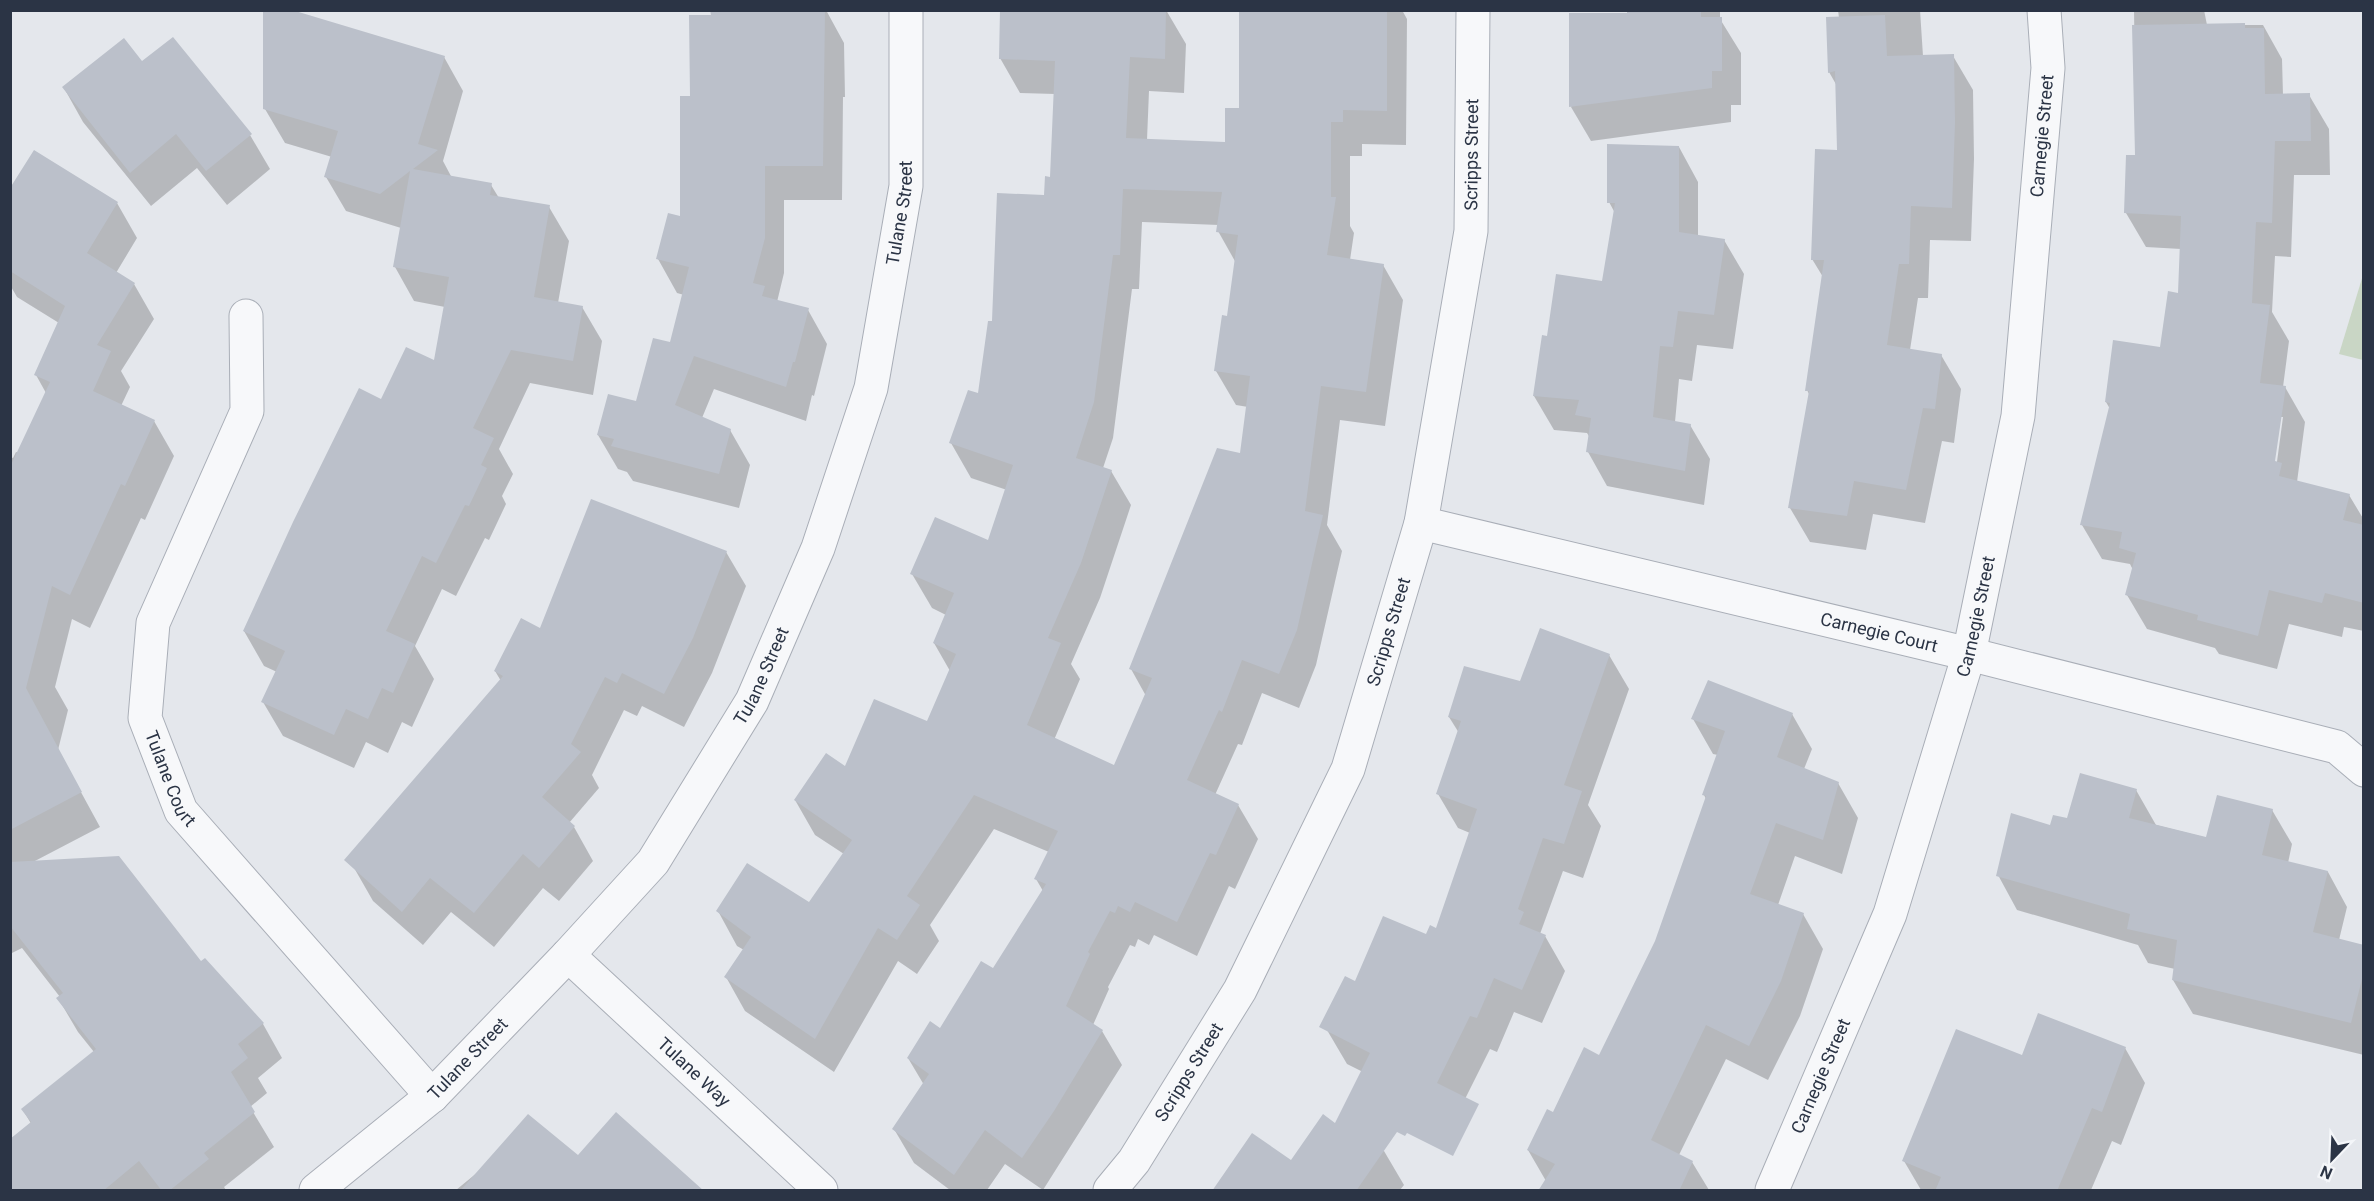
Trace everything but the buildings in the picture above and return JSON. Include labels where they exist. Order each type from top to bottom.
[{"type":"street","name":"Tulane Street","points":[[316,1191],[432,1096],[568,955],[653,862],[752,701],[818,548],[871,387],[906,186],[906,10]]},
{"type":"street","name":"Scripps Street","points":[[1110,1191],[1134,1161],[1240,990],[1348,768],[1421,523],[1471,231],[1473,10]]},
{"type":"street","name":"Carnegie Street","points":[[1772,1191],[1890,914],[1969,654],[2018,416],[2048,68],[2044,10]]},
{"type":"street","name":"Tulane Court","points":[[246,316],[247,411],[153,623],[145,718],[181,812],[432,1096]]},
{"type":"street","name":"Carnegie Court","points":[[1421,523],[1969,654],[2337,747],[2364,770]]},
{"type":"street","name":"Tulane Way","points":[[568,955],[821,1191]]},
{"type":"green space","points":[[2363,275],[2364,360],[2339,354]]}]
